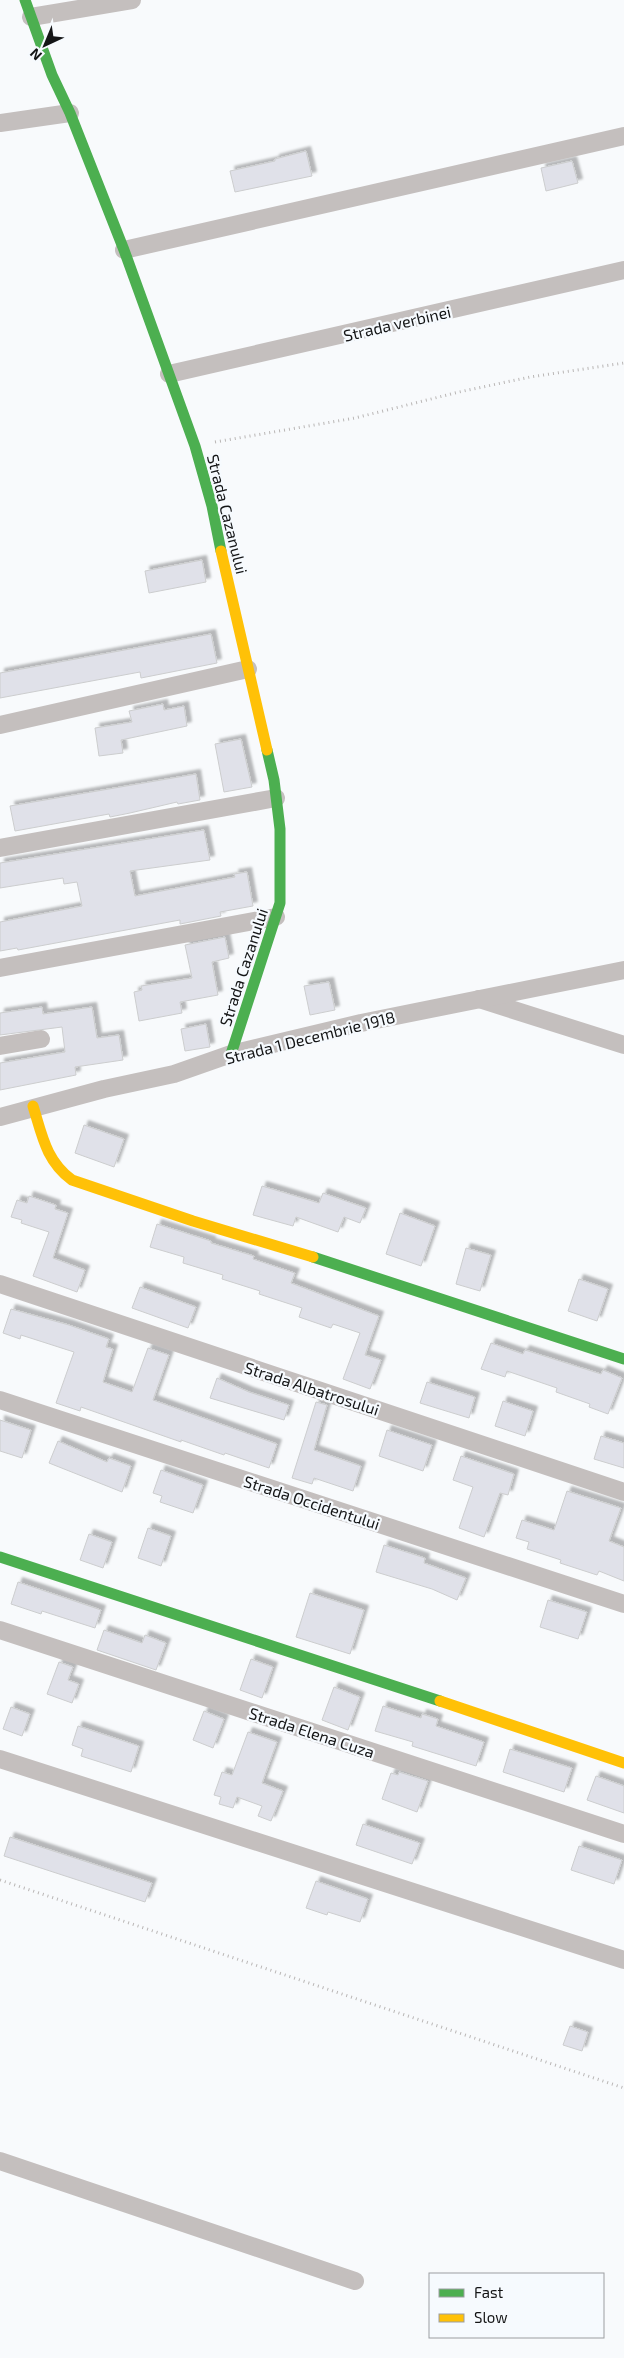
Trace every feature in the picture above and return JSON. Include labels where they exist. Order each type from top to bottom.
[{"type":"street","name":"Strada Cazanului","points":[[25,0],[52,75],[70,113],[124,250],[170,374],[194,446],[212,506],[276,798],[280,829],[280,903],[231,1054]]},
{"type":"street","points":[[31,17],[132,0]]},
{"type":"street","points":[[0,123],[70,113]]},
{"type":"street","points":[[124,250],[624,136]]},
{"type":"street","name":"Strada verbinei","points":[[170,374],[624,270]]},
{"type":"street","points":[[0,725],[248,669]]},
{"type":"street","points":[[0,848],[276,798]]},
{"type":"street","points":[[0,968],[276,918]]},
{"type":"street","name":"Strada 1 Decembrie 1918","points":[[0,1117],[33,1106],[174,1074],[231,1054],[477,998],[624,970]]},
{"type":"street","points":[[477,998],[624,1045]]},
{"type":"street","points":[[0,1046],[41,1039]]},
{"type":"street","points":[[33,1106],[50,1160],[58,1171],[72,1180],[193,1221],[323,1260],[624,1359]]},
{"type":"street","name":"Strada Albatrosului","points":[[0,1284],[624,1492]]},
{"type":"street","name":"Strada Occidentului","points":[[0,1400],[624,1604]]},
{"type":"street","points":[[0,1558],[262,1642],[624,1763]]},
{"type":"street","name":"Strada Elena Cuza","points":[[0,1630],[624,1834]]},
{"type":"street","points":[[0,1758],[624,1960]]},
{"type":"street","points":[[0,2160],[355,2281]]},
{"type":"path","points":[[194,446],[355,418],[459,392],[530,377],[624,363]]},
{"type":"path","points":[[0,1880],[624,2088]]},
{"type":"building","points":[[306,151],[312,176],[235,192],[230,171],[275,161],[275,159]]},
{"type":"building","points":[[572,161],[578,183],[546,191],[541,168]]},
{"type":"building","points":[[202,560],[206,582],[149,593],[145,571]]},
{"type":"building","points":[[211,634],[217,663],[141,678],[140,672],[0,698],[0,673]]},
{"type":"building","points":[[163,704],[164,710],[184,706],[187,726],[121,740],[123,753],[99,756],[95,728],[132,722],[129,711]]},
{"type":"building","points":[[241,739],[252,787],[224,792],[215,744]]},
{"type":"building","points":[[196,774],[200,800],[178,804],[177,802],[110,817],[109,814],[15,831],[10,806]]},
{"type":"building","points":[[204,830],[210,860],[130,871],[135,896],[235,877],[234,874],[247,872],[253,906],[220,912],[221,916],[180,924],[180,920],[18,950],[17,948],[0,951],[0,922],[82,906],[77,882],[64,884],[63,878],[0,888],[0,863]]},
{"type":"building","points":[[225,937],[229,958],[212,962],[218,995],[180,1002],[182,1013],[139,1021],[134,992],[142,990],[141,986],[192,978],[185,945]]},
{"type":"building","points":[[329,982],[335,1010],[310,1015],[304,986]]},
{"type":"building","points":[[42,1007],[43,1014],[92,1007],[97,1038],[119,1035],[123,1060],[75,1067],[76,1075],[0,1090],[0,1063],[65,1052],[62,1027],[0,1035],[0,1013]]},
{"type":"building","points":[[206,1024],[210,1047],[185,1051],[181,1029]]},
{"type":"building","points":[[84,1125],[124,1139],[114,1167],[75,1153]]},
{"type":"building","points":[[262,1186],[319,1203],[323,1193],[366,1208],[360,1223],[344,1217],[338,1232],[296,1217],[293,1226],[253,1215]]},
{"type":"building","points":[[29,1196],[56,1205],[55,1209],[68,1213],[53,1258],[85,1270],[77,1292],[33,1276],[49,1232],[21,1223],[22,1220],[11,1217],[17,1200],[27,1203]]},
{"type":"building","points":[[400,1213],[435,1226],[421,1266],[386,1254]]},
{"type":"building","points":[[157,1224],[254,1256],[253,1259],[295,1273],[291,1283],[379,1316],[365,1355],[381,1360],[370,1389],[343,1379],[360,1333],[333,1324],[331,1328],[299,1317],[302,1308],[259,1294],[260,1291],[222,1279],[223,1275],[183,1263],[184,1257],[150,1247]]},
{"type":"building","points":[[466,1248],[491,1255],[480,1291],[456,1284]]},
{"type":"building","points":[[579,1279],[608,1289],[597,1321],[568,1311]]},
{"type":"building","points":[[140,1287],[196,1307],[188,1328],[132,1308]]},
{"type":"building","points":[[11,1309],[69,1325],[109,1339],[106,1347],[113,1349],[103,1382],[132,1392],[148,1348],[169,1355],[153,1400],[277,1444],[269,1468],[181,1440],[181,1442],[81,1407],[80,1411],[56,1403],[74,1352],[21,1335],[20,1339],[3,1333]]},
{"type":"building","points":[[491,1343],[523,1354],[525,1350],[601,1374],[603,1370],[622,1378],[608,1414],[589,1407],[590,1404],[556,1392],[557,1388],[507,1371],[505,1377],[481,1369]]},
{"type":"building","points":[[217,1378],[249,1392],[289,1405],[284,1420],[210,1398]]},
{"type":"building","points":[[427,1382],[475,1397],[469,1418],[420,1403]]},
{"type":"building","points":[[503,1401],[533,1411],[525,1436],[495,1426]]},
{"type":"building","points":[[316,1402],[327,1405],[314,1450],[361,1466],[353,1491],[314,1478],[312,1484],[292,1478]]},
{"type":"building","points":[[0,1420],[31,1430],[22,1458],[0,1451]]},
{"type":"building","points":[[387,1430],[432,1445],[423,1471],[379,1456]]},
{"type":"building","points":[[601,1436],[624,1443],[624,1468],[594,1459]]},
{"type":"building","points":[[58,1441],[107,1462],[109,1458],[131,1466],[122,1492],[49,1463]]},
{"type":"building","points":[[461,1456],[514,1474],[508,1495],[500,1493],[484,1537],[459,1528],[473,1487],[453,1480]]},
{"type":"building","points":[[161,1470],[203,1485],[193,1513],[160,1502],[162,1496],[153,1493]]},
{"type":"building","points":[[567,1491],[621,1508],[609,1541],[624,1547],[624,1581],[599,1571],[597,1575],[560,1563],[561,1560],[527,1549],[529,1542],[516,1538],[522,1520],[554,1530]]},
{"type":"building","points":[[148,1528],[171,1536],[161,1566],[138,1558]]},
{"type":"building","points":[[89,1534],[112,1542],[103,1568],[80,1560]]},
{"type":"building","points":[[384,1545],[425,1558],[424,1563],[466,1578],[457,1600],[432,1589],[376,1572]]},
{"type":"building","points":[[18,1582],[101,1610],[95,1628],[42,1611],[41,1614],[11,1604]]},
{"type":"building","points":[[310,1593],[364,1610],[350,1654],[296,1637]]},
{"type":"building","points":[[548,1600],[587,1612],[578,1639],[540,1627]]},
{"type":"building","points":[[104,1630],[142,1643],[145,1635],[166,1643],[156,1670],[97,1650]]},
{"type":"building","points":[[251,1659],[273,1667],[262,1698],[240,1690]]},
{"type":"building","points":[[59,1662],[73,1667],[68,1680],[79,1684],[72,1703],[47,1694]]},
{"type":"building","points":[[334,1687],[360,1697],[348,1730],[322,1720]]},
{"type":"building","points":[[383,1706],[421,1718],[422,1714],[438,1719],[436,1726],[484,1742],[476,1766],[412,1746],[413,1742],[375,1731]]},
{"type":"building","points":[[11,1707],[30,1714],[22,1736],[3,1729]]},
{"type":"building","points":[[204,1711],[224,1719],[213,1748],[193,1740]]},
{"type":"building","points":[[78,1726],[139,1746],[131,1772],[81,1756],[83,1749],[72,1745]]},
{"type":"building","points":[[248,1732],[277,1742],[262,1783],[283,1791],[271,1821],[258,1816],[262,1806],[237,1797],[233,1808],[219,1804],[221,1797],[214,1795],[222,1772],[232,1775]]},
{"type":"building","points":[[510,1749],[572,1768],[564,1792],[503,1772]]},
{"type":"building","points":[[399,1772],[428,1781],[417,1812],[382,1799],[391,1773],[398,1775]]},
{"type":"building","points":[[596,1776],[624,1786],[624,1813],[587,1800]]},
{"type":"building","points":[[363,1824],[420,1843],[412,1864],[356,1845]]},
{"type":"building","points":[[10,1837],[152,1883],[145,1902],[4,1856]]},
{"type":"building","points":[[579,1846],[622,1860],[614,1884],[571,1870]]},
{"type":"building","points":[[316,1881],[368,1899],[360,1922],[328,1912],[327,1915],[306,1908]]},
{"type":"building","points":[[570,2026],[588,2032],[582,2051],[563,2045]]},
{"type":"traffic: fast","points":[[25,0],[52,75],[70,113],[124,250],[195,446],[212,506],[221,551]]},
{"type":"traffic: fast","points":[[231,1054],[280,903],[280,829],[274,780],[267,750]]},
{"type":"traffic: fast","points":[[313,1257],[624,1359]]},
{"type":"traffic: fast","points":[[0,1557],[440,1701]]},
{"type":"traffic: slow","points":[[221,551],[267,750]]},
{"type":"traffic: slow","points":[[33,1106],[46,1147],[63,1173],[72,1180],[193,1221],[313,1257]]},
{"type":"traffic: slow","points":[[440,1701],[624,1763]]}]
